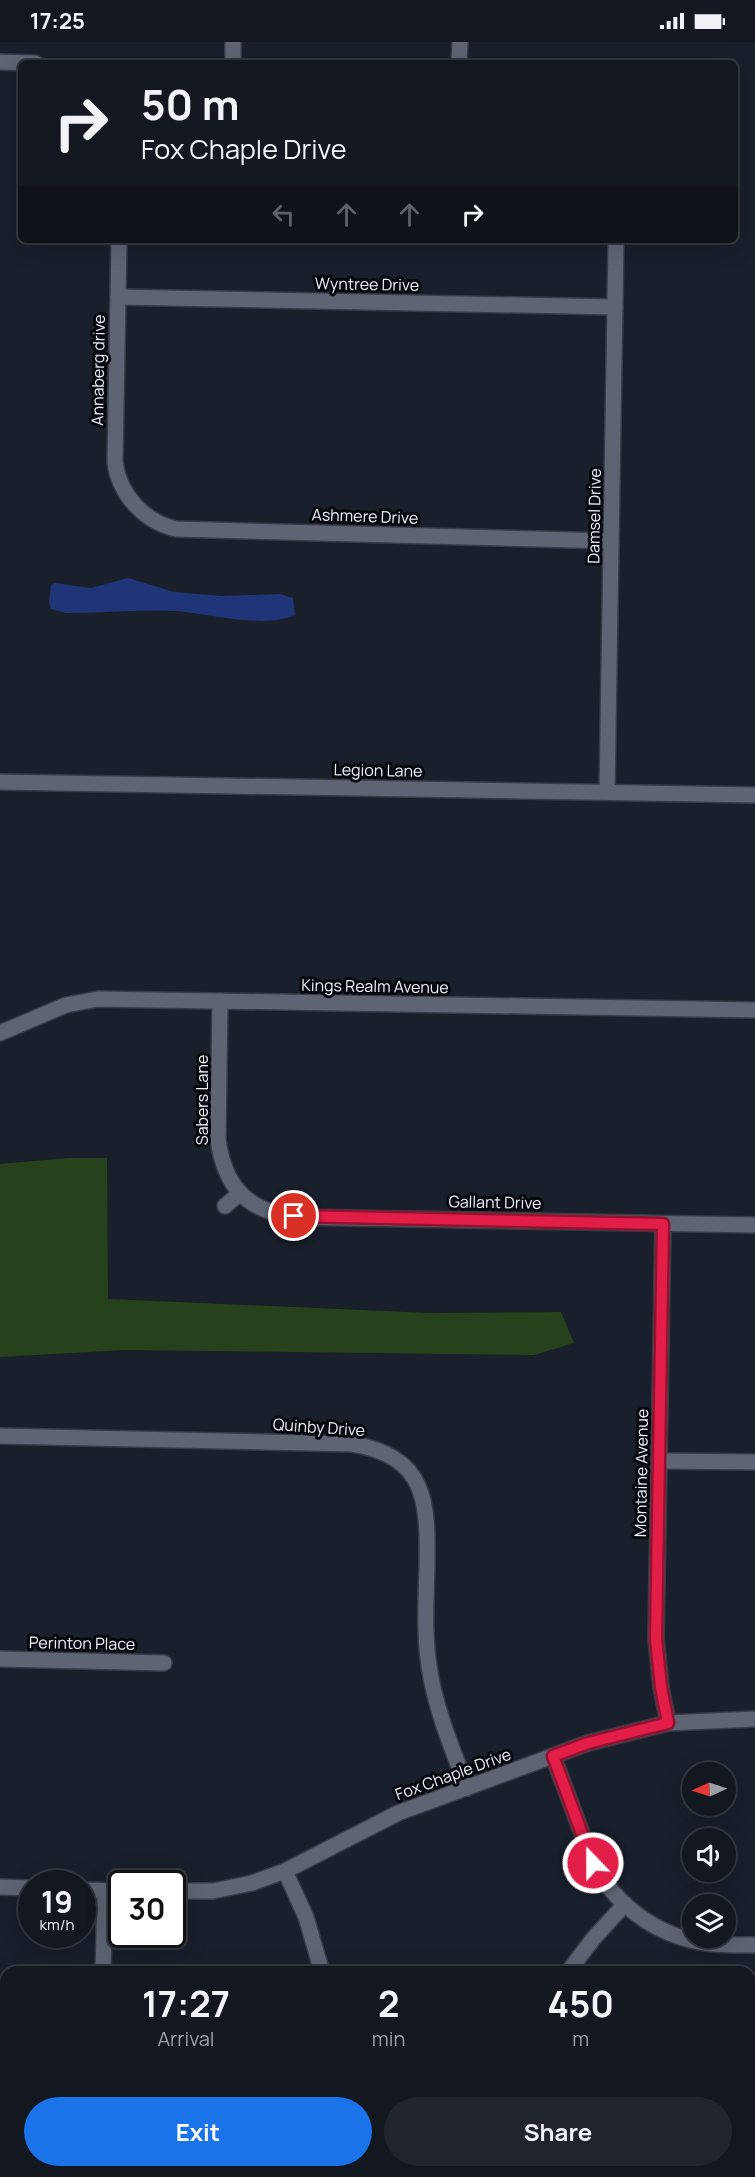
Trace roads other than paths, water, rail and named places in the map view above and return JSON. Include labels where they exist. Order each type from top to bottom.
[{"type":"street","points":[[233,42],[233,60]]},
{"type":"street","points":[[459,60],[460,42]]},
{"type":"street","points":[[0,62],[18,63]]},
{"type":"street","name":"Annaberg drive","points":[[119,243],[115,462],[119,479],[130,498]]},
{"type":"street","name":"Damsel Drive","points":[[607,792],[616,243]]},
{"type":"street","name":"Wyntree Drive","points":[[118,297],[615,307]]},
{"type":"street","name":"Ashmere Drive","points":[[130,498],[153,520],[176,529],[611,541]]},
{"type":"street","name":"Legion Lane","points":[[0,782],[755,795]]},
{"type":"street","name":"Kings Realm Avenue","points":[[0,1033],[66,1005],[98,999],[755,1010]]},
{"type":"street","name":"Sabers Lane","points":[[220,1001],[218,1139],[228,1178],[240,1193]]},
{"type":"street","points":[[225,1206],[240,1193]]},
{"type":"street","name":"Gallant Drive","points":[[240,1193],[265,1210],[294,1216],[755,1225]]},
{"type":"street","name":"Montaine Avenue","points":[[663,1224],[656,1639],[661,1687],[668,1723]]},
{"type":"street","name":"Quinby Drive","points":[[0,1436],[352,1444],[379,1450],[396,1459],[410,1472],[418,1484],[424,1503],[428,1522],[426,1618],[431,1684],[467,1788]]},
{"type":"street","points":[[659,1461],[755,1462]]},
{"type":"street","name":"Perinton Place","points":[[0,1659],[164,1662]]},
{"type":"street","name":"Fox Chaple Drive","points":[[186,1891],[213,1892],[285,1871],[398,1813],[588,1743],[668,1723],[755,1719]]},
{"type":"street","points":[[553,1756],[593,1863],[601,1878],[625,1904],[640,1918],[672,1934],[699,1942],[755,1945]]},
{"type":"street","points":[[285,1871],[306,1917],[321,1966]]},
{"type":"street","points":[[0,1887],[18,1888]]},
{"type":"street","points":[[96,1891],[105,1891],[103,1966]]},
{"type":"street","points":[[573,1966],[593,1939],[625,1904]]},
{"type":"water","points":[[128,578],[174,592],[222,596],[280,594],[293,598],[295,615],[283,619],[253,621],[177,611],[66,613],[51,609],[49,602],[51,585],[55,583],[91,588]]}]
